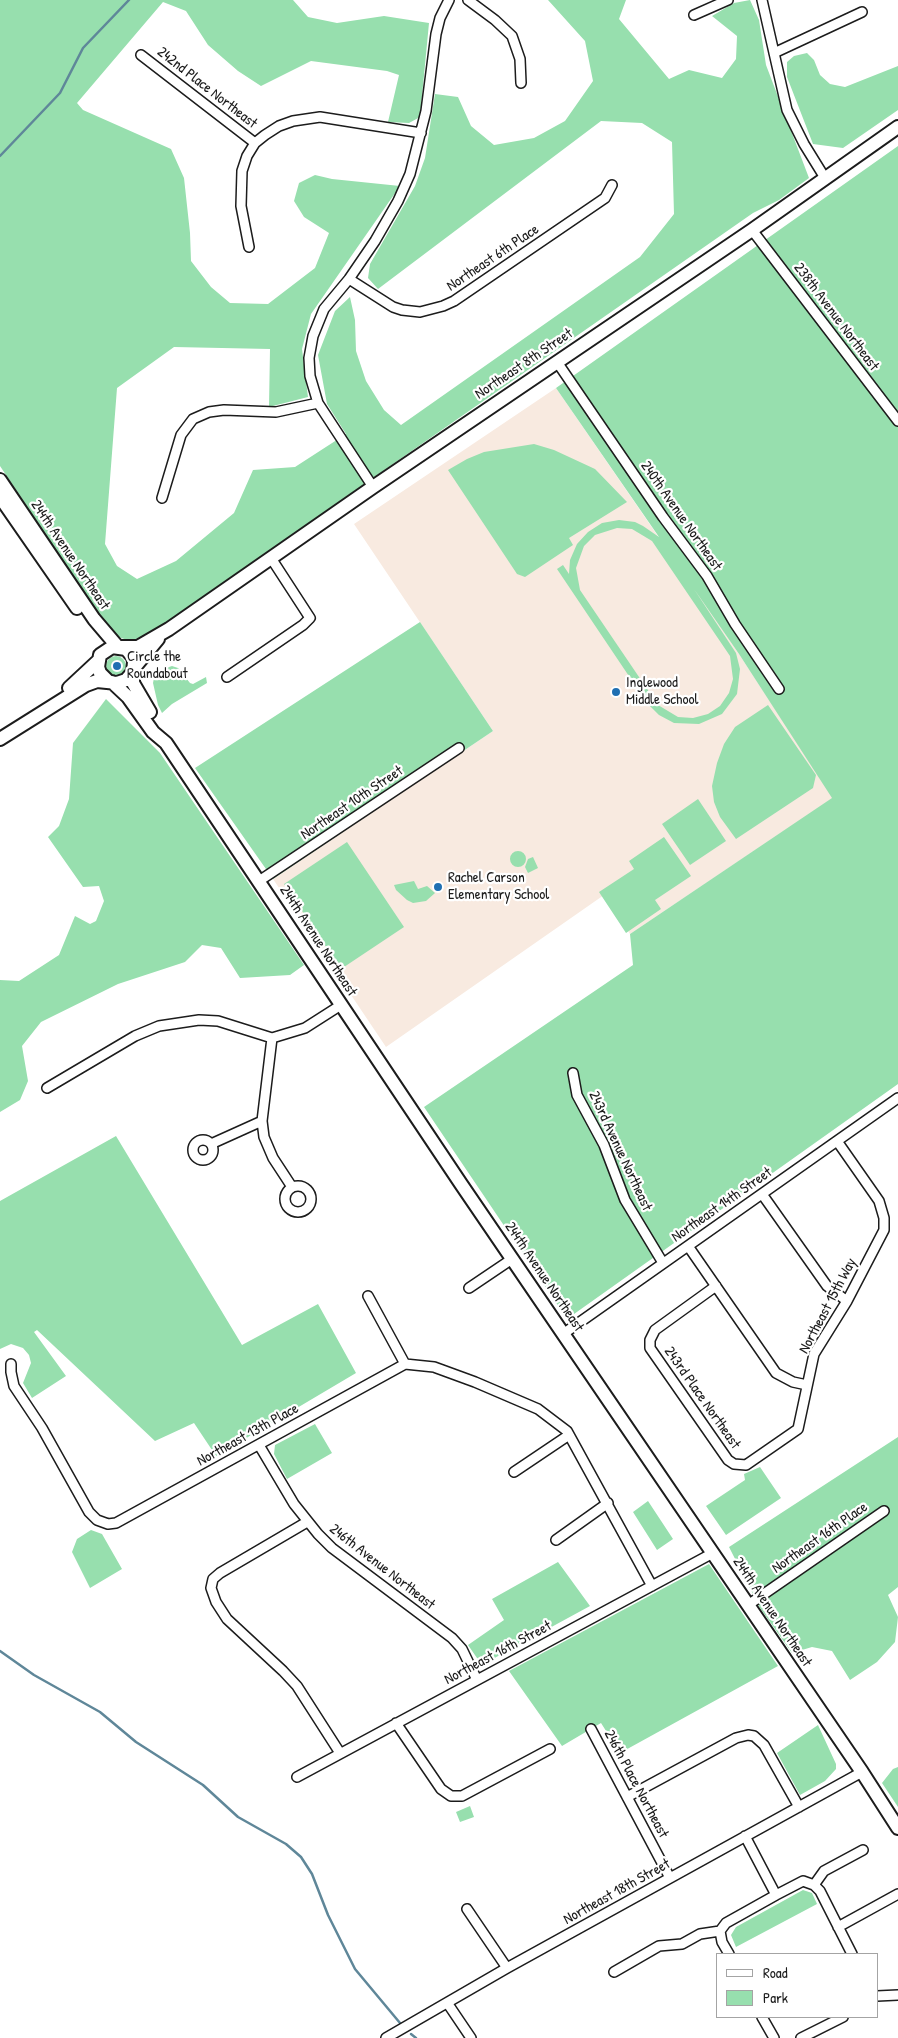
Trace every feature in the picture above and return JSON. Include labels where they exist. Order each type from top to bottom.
[{"type":"street","points":[[373,487],[318,403],[309,358],[313,336],[324,309],[349,279],[375,241],[398,201],[410,174],[426,111],[432,51],[440,18],[449,0]]},
{"type":"street","points":[[468,0],[495,20],[512,36],[520,59],[521,83]]},
{"type":"street","points":[[694,15],[728,0]]},
{"type":"street","points":[[762,0],[787,110],[824,178]]},
{"type":"street","points":[[774,53],[862,12]]},
{"type":"street","name":"242nd Place Northeast","points":[[141,55],[255,143]]},
{"type":"street","points":[[249,247],[242,214],[240,188],[242,172],[247,156],[255,143],[279,126],[299,120],[320,117],[421,134]]},
{"type":"street","name":"Northeast 8th Street","points":[[119,647],[138,646],[169,629],[373,487],[752,230],[898,127]]},
{"type":"street","name":"Northeast 6th Place","points":[[349,279],[393,307],[402,310],[420,312],[443,306],[454,301],[605,198],[612,185]]},
{"type":"street","name":"238th Avenue Northeast","points":[[752,230],[898,421]]},
{"type":"street","name":"240th Avenue Northeast","points":[[557,362],[663,517],[707,576],[735,624],[779,689]]},
{"type":"street","points":[[162,498],[181,435],[193,419],[201,414],[224,410],[276,412],[318,403]]},
{"type":"street","name":"244th Avenue Northeast","points":[[0,480],[94,619],[119,647]]},
{"type":"street","name":"244th Avenue Northeast","points":[[0,497],[43,562],[96,634],[100,642],[99,658]]},
{"type":"street","points":[[227,677],[310,618],[271,558]]},
{"type":"street","name":"Northeast 8th Street","points":[[133,670],[169,629]]},
{"type":"street","points":[[0,739],[86,685],[97,681],[126,680],[133,670],[133,657],[126,649],[119,647],[108,648],[80,679],[52,702],[46,710]]},
{"type":"street","points":[[99,658],[100,673],[110,682]]},
{"type":"street","name":"244th Avenue Northeast","points":[[133,670],[133,683],[160,727],[166,743],[512,1259],[862,1772],[898,1828]]},
{"type":"street","name":"244th Avenue Northeast","points":[[110,682],[128,697],[153,732],[166,743]]},
{"type":"street","name":"Northeast 10th Street","points":[[260,881],[459,748]]},
{"type":"street","points":[[47,1088],[135,1036],[159,1026],[199,1020],[218,1021],[272,1038],[305,1028],[341,1005]]},
{"type":"street","points":[[272,1038],[262,1121],[264,1137],[273,1158],[292,1187]]},
{"type":"street","name":"243rd Avenue Northeast","points":[[573,1073],[577,1094],[604,1145],[625,1200],[663,1264]]},
{"type":"street","name":"Northeast 14th Street","points":[[563,1334],[898,1098]]},
{"type":"street","points":[[211,1144],[262,1121]]},
{"type":"street","name":"Northeast 15th Way","points":[[740,1466],[752,1462],[798,1429],[814,1354],[847,1301],[884,1230],[884,1218],[879,1201],[837,1141]]},
{"type":"street","points":[[762,1194],[827,1286],[847,1301]]},
{"type":"street","points":[[688,1246],[776,1373],[793,1382],[807,1385]]},
{"type":"street","points":[[469,1288],[512,1259]]},
{"type":"street","name":"243rd Place Northeast","points":[[716,1286],[655,1330],[650,1340],[650,1348],[728,1460],[740,1466]]},
{"type":"street","points":[[368,1296],[405,1364],[434,1367],[475,1382],[538,1410],[567,1431],[652,1586]]},
{"type":"street","name":"Northeast 13th Place","points":[[11,1364],[14,1386],[60,1458],[89,1512],[102,1523],[108,1524],[116,1523],[405,1364]]},
{"type":"street","points":[[514,1472],[569,1435]]},
{"type":"street","name":"246th Avenue Northeast","points":[[259,1445],[294,1504],[307,1522],[332,1548],[452,1638],[462,1649],[477,1680]]},
{"type":"street","points":[[556,1540],[608,1504]]},
{"type":"street","name":"Northeast 16th Place","points":[[748,1605],[884,1511]]},
{"type":"street","points":[[307,1522],[220,1572],[213,1579],[211,1588],[216,1602],[227,1619],[297,1686],[340,1753]]},
{"type":"street","name":"Northeast 16th Street","points":[[297,1776],[713,1553]]},
{"type":"street","points":[[396,1723],[441,1789],[451,1796],[462,1796],[550,1749]]},
{"type":"street","name":"246th Place Northeast","points":[[592,1729],[670,1878]]},
{"type":"street","points":[[627,1797],[736,1738],[748,1735],[754,1736],[764,1745],[799,1807]]},
{"type":"street","name":"Northeast 18th Street","points":[[386,2038],[448,2004],[507,1968],[862,1772]]},
{"type":"street","points":[[745,1836],[776,1895]]},
{"type":"street","points":[[814,1885],[824,1871],[863,1850]]},
{"type":"street","points":[[614,1972],[659,1946],[682,1944],[700,1934],[720,1931],[726,1923],[803,1882],[814,1885],[820,1890],[851,1953]]},
{"type":"street","points":[[838,1927],[898,1894]]},
{"type":"street","points":[[467,1909],[507,1968]]},
{"type":"street","points":[[720,1931],[722,1942],[728,1953]]},
{"type":"street","points":[[878,1996],[898,1995]]},
{"type":"street","points":[[448,2004],[471,2038]]},
{"type":"street","points":[[763,2018],[774,2038]]},
{"type":"street","points":[[802,2038],[840,2018]]},
{"type":"shaded area","name":"Inglewood Middle School","points":[[556,388],[739,654],[833,798],[630,934],[604,895],[386,1047],[273,879],[493,731],[354,524]]},
{"type":"green space","points":[[0,0],[293,0],[308,17],[337,23],[384,16],[429,23],[420,117],[409,123],[388,122],[399,75],[387,71],[311,61],[261,86],[238,71],[208,45],[186,11],[163,2],[77,103],[83,110],[171,149],[184,178],[191,261],[211,287],[230,303],[268,304],[315,268],[329,233],[304,217],[294,201],[299,183],[315,175],[332,179],[400,186],[311,314],[302,349],[308,397],[269,407],[270,349],[174,347],[117,388],[105,544],[117,566],[137,579],[176,561],[234,513],[253,470],[295,467],[346,434],[327,404],[318,355],[335,311],[350,297],[355,320],[356,351],[366,381],[384,410],[401,425],[640,257],[674,214],[672,142],[642,123],[601,121],[378,289],[368,278],[370,264],[415,186],[425,158],[435,94],[458,97],[471,126],[494,145],[534,138],[565,121],[593,81],[585,41],[548,0],[626,0],[619,19],[669,79],[689,70],[722,78],[736,59],[737,36],[712,16],[734,3],[750,0],[759,20],[766,65],[809,178],[779,200],[753,213],[152,632],[131,641],[118,637],[104,621],[0,466]]},
{"type":"green space","points":[[807,53],[814,60],[820,75],[830,84],[845,87],[898,66],[898,110],[843,148],[813,144],[787,77],[787,62],[794,56]]},
{"type":"green space","points":[[898,146],[898,1084],[567,1319],[424,1107],[633,965],[630,934],[832,798],[739,654],[694,589],[736,653],[740,669],[737,694],[722,714],[699,724],[674,723],[659,715],[647,703],[557,569],[563,565],[569,574],[570,560],[577,544],[588,532],[602,523],[619,520],[635,522],[659,537],[556,388]],"holes":[[[617,528],[632,529],[652,541],[730,656],[733,679],[729,693],[720,706],[708,714],[693,718],[678,717],[658,705],[580,590],[576,568],[584,546],[595,535]]]},
{"type":"green space","points":[[534,444],[554,450],[595,469],[627,502],[569,538],[573,545],[525,577],[517,574],[448,470],[484,452]]},
{"type":"green space","points":[[420,622],[493,731],[273,879],[195,768]]},
{"type":"green space","points":[[112,656],[120,656],[126,662],[126,670],[120,676],[112,676],[106,670],[106,662]]},
{"type":"green space","points":[[172,666],[178,668],[190,683],[193,684],[206,677],[207,683],[172,704],[162,713],[158,705],[153,683],[154,678],[160,670]]},
{"type":"green space","points":[[106,699],[160,753],[304,965],[290,975],[240,978],[221,948],[202,945],[185,962],[118,984],[41,1022],[22,1046],[28,1081],[20,1100],[0,1112],[0,980],[19,981],[59,955],[75,916],[90,924],[96,921],[104,901],[99,886],[83,887],[48,837],[59,826],[69,799],[73,743]]},
{"type":"green space","points":[[768,705],[816,775],[813,788],[736,839],[720,817],[714,802],[712,786],[717,763],[724,744],[735,727]]},
{"type":"green space","points":[[698,799],[726,841],[690,865],[662,824]]},
{"type":"green space","points":[[664,837],[691,876],[655,900],[661,909],[626,933],[599,892],[634,869],[629,861]]},
{"type":"green space","points":[[347,842],[404,927],[341,969],[284,884]]},
{"type":"green space","points":[[518,851],[526,859],[518,867],[510,859]]},
{"type":"green space","points":[[533,857],[538,868],[528,873],[525,867],[528,859]]},
{"type":"green space","points":[[414,881],[418,889],[427,886],[435,893],[426,901],[413,903],[396,890],[394,885]]},
{"type":"green space","points":[[116,1136],[242,1345],[318,1304],[356,1373],[216,1456],[194,1423],[155,1441],[37,1330],[34,1332],[66,1376],[32,1398],[23,1383],[31,1363],[29,1355],[23,1348],[11,1344],[0,1349],[0,1201]]},
{"type":"green space","points":[[315,1424],[332,1453],[287,1479],[274,1454],[275,1445]]},
{"type":"green space","points":[[898,1437],[898,1587],[888,1595],[898,1617],[895,1642],[877,1662],[850,1680],[832,1651],[812,1647],[792,1653],[760,1608],[729,1547]]},
{"type":"green space","points":[[760,1467],[781,1498],[726,1535],[706,1506],[745,1480],[744,1474]]},
{"type":"green space","points":[[648,1501],[673,1539],[657,1550],[633,1512]]},
{"type":"green space","points":[[91,1530],[102,1534],[122,1569],[90,1588],[72,1552],[77,1539]]},
{"type":"green space","points":[[558,1562],[590,1606],[489,1661],[481,1661],[477,1658],[468,1645],[504,1620],[492,1599]]},
{"type":"green space","points":[[709,1564],[778,1666],[620,1753],[601,1723],[562,1746],[509,1671]]},
{"type":"green space","points":[[818,1725],[836,1764],[836,1769],[825,1781],[800,1795],[777,1753]]},
{"type":"green space","points":[[898,1767],[898,1807],[882,1783],[893,1769]]},
{"type":"green space","points":[[470,1806],[474,1817],[460,1822],[456,1812]]},
{"type":"green space","points":[[803,1890],[812,1893],[817,1904],[736,1947],[731,1935],[736,1927]]},
{"type":"waterway","points":[[0,156],[60,93],[83,48],[129,0]]},
{"type":"waterway","points":[[0,1651],[34,1675],[100,1712],[136,1742],[203,1785],[238,1817],[286,1844],[301,1857],[312,1874],[328,1915],[355,1969],[400,2023]]},
{"type":"waterway","points":[[411,2034],[416,2038]]},
{"type":"place","name":"Circle the Roundabout","points":[[117,666]]},
{"type":"place","name":"Inglewood Middle School","points":[[616,692]]},
{"type":"place","name":"Rachel Carson Elementary School","points":[[438,887]]}]
